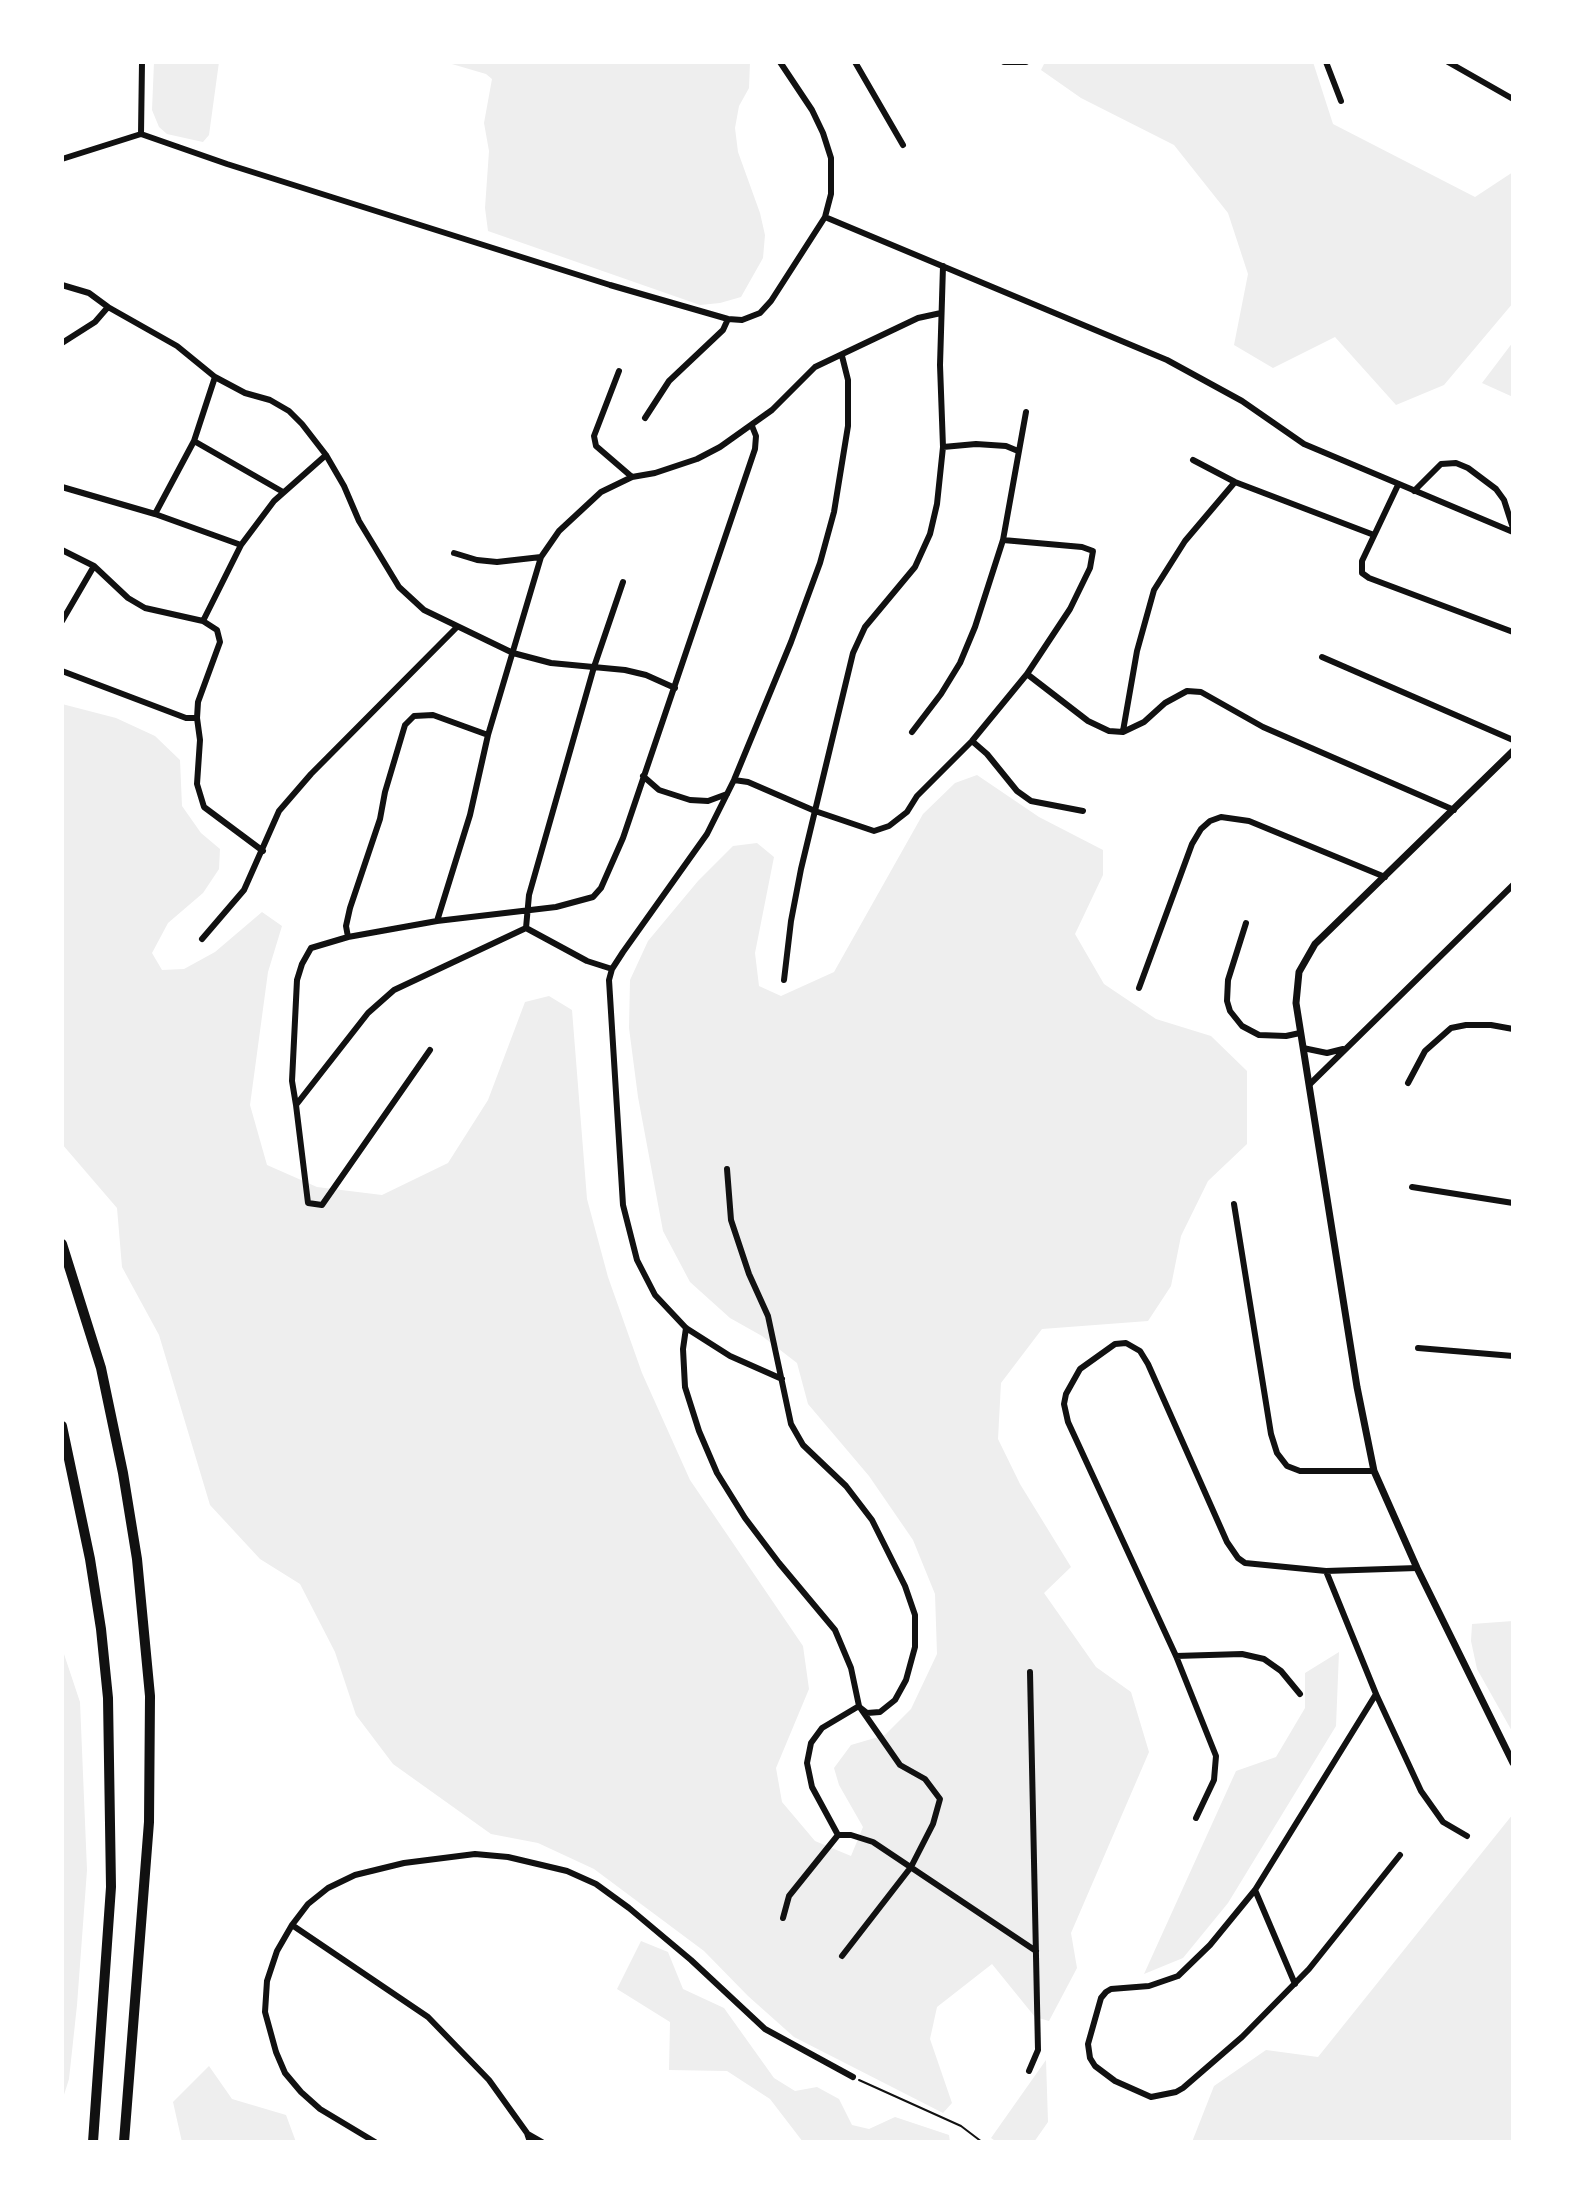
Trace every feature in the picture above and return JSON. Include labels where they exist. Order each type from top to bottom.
[{"type":"highway","points":[[62,1244],[101,1368],[123,1473],[137,1559],[150,1696],[149,1822],[124,2142]]},
{"type":"highway","points":[[62,1426],[90,1559],[108,1698],[111,1887],[93,2142]]},
{"type":"street","points":[[141,134],[142,62]]},
{"type":"street","points":[[62,159],[141,134],[610,285],[728,319],[752,318],[760,313],[825,217],[831,194],[831,158],[812,110],[780,62]]},
{"type":"street","points":[[855,62],[903,145]]},
{"type":"street","points":[[1004,62],[1026,62]]},
{"type":"street","points":[[1326,62],[1341,101]]},
{"type":"street","points":[[1448,62],[1513,99]]},
{"type":"street","points":[[825,217],[1167,360],[1221,388],[1304,444],[1513,530]]},
{"type":"street","points":[[784,980],[791,921],[853,653],[865,627],[915,567],[930,534],[937,504],[943,447],[943,266]]},
{"type":"street","points":[[62,285],[89,293],[177,346],[215,377],[289,411],[326,455],[359,521],[399,587],[424,610],[513,653],[551,663],[646,675],[675,688]]},
{"type":"street","points":[[62,343],[95,322],[108,307]]},
{"type":"street","points":[[437,921],[470,815],[488,735],[541,557],[559,531],[601,492],[632,477],[697,459],[752,426],[815,367],[918,318],[941,313]]},
{"type":"street","points":[[645,418],[669,381],[718,335],[728,319]]},
{"type":"street","points":[[782,1379],[730,1356],[686,1328],[655,1295],[637,1260],[623,1205],[609,980],[612,969],[707,834],[734,780],[796,629],[820,563],[834,512],[848,426],[848,380],[842,356]]},
{"type":"street","points":[[619,371],[594,436],[596,446],[632,477]]},
{"type":"street","points":[[155,514],[194,441],[215,377]]},
{"type":"street","points":[[912,732],[960,663],[989,588],[1003,540],[1026,412]]},
{"type":"street","points":[[430,1050],[322,1205],[308,1203],[292,1081],[297,980],[311,948],[348,937],[437,921],[556,907],[593,897],[601,888],[623,838],[755,449],[756,436],[752,426]]},
{"type":"street","points":[[194,441],[283,492]]},
{"type":"street","points":[[943,447],[976,444],[1006,446],[1018,451]]},
{"type":"street","points":[[203,621],[241,545],[283,492],[326,455]]},
{"type":"street","points":[[1193,460],[1235,482],[1374,535]]},
{"type":"street","points":[[1414,491],[1441,464],[1456,463],[1476,472],[1496,489],[1504,500],[1513,530]]},
{"type":"street","points":[[1123,732],[1137,651],[1154,590],[1185,541],[1235,482]]},
{"type":"street","points":[[1398,485],[1361,566],[1364,575],[1513,632]]},
{"type":"street","points":[[62,487],[155,514],[241,545]]},
{"type":"street","points":[[734,780],[748,782],[815,811],[874,831],[889,826],[907,812],[917,796],[972,741],[1027,674],[1082,588],[1093,551],[1065,544],[1003,540]]},
{"type":"street","points":[[62,550],[94,566],[128,598],[145,608],[203,621],[217,630],[220,642],[198,702],[200,740],[197,784],[204,807],[263,851]]},
{"type":"street","points":[[454,553],[497,562],[541,557]]},
{"type":"street","points":[[62,621],[94,566]]},
{"type":"street","points":[[526,928],[529,895],[594,667],[623,582]]},
{"type":"street","points":[[202,939],[244,890],[279,811],[311,774],[457,627]]},
{"type":"street","points":[[1322,657],[1513,740]]},
{"type":"street","points":[[62,671],[186,718],[197,718]]},
{"type":"street","points":[[1027,674],[1088,721],[1109,731],[1123,732],[1144,722],[1165,703],[1187,691],[1201,692],[1263,727],[1454,810]]},
{"type":"street","points":[[348,937],[346,926],[350,908],[380,819],[405,725],[414,716],[433,715],[488,735]]},
{"type":"street","points":[[972,741],[987,754],[1017,791],[1031,801],[1083,811]]},
{"type":"street","points":[[1513,751],[1328,930],[1305,958],[1297,985],[1300,1033],[1357,1387],[1374,1471],[1417,1568],[1513,1763]]},
{"type":"street","points":[[643,776],[659,790],[690,800],[708,801],[727,794]]},
{"type":"street","points":[[1139,988],[1192,844],[1210,821],[1221,817],[1249,821],[1385,877]]},
{"type":"street","points":[[1310,1084],[1513,885]]},
{"type":"street","points":[[1246,923],[1228,980],[1230,1011],[1242,1026],[1259,1035],[1300,1033]]},
{"type":"street","points":[[526,928],[587,961],[612,969]]},
{"type":"street","points":[[296,1105],[368,1013],[394,990],[526,928]]},
{"type":"street","points":[[1408,1083],[1425,1051],[1451,1028],[1491,1025],[1513,1029]]},
{"type":"street","points":[[1303,1048],[1327,1053],[1343,1049]]},
{"type":"street","points":[[727,1169],[731,1220],[749,1274],[768,1316],[791,1424],[803,1445],[846,1486],[872,1520],[905,1586],[915,1615],[915,1647],[906,1680],[895,1700],[880,1712],[867,1713],[859,1706]]},
{"type":"street","points":[[1412,1187],[1513,1203]]},
{"type":"street","points":[[1234,1204],[1271,1434],[1277,1453],[1287,1466],[1300,1471],[1374,1471]]},
{"type":"street","points":[[686,1328],[683,1349],[685,1387],[717,1473],[745,1518],[835,1630],[851,1668],[859,1706],[900,1765],[925,1779],[940,1799],[933,1824],[911,1867],[842,1956]]},
{"type":"street","points":[[1196,1818],[1214,1780],[1216,1756],[1176,1656],[1065,1411],[1066,1394],[1080,1369],[1115,1344],[1133,1345],[1148,1364],[1227,1542],[1238,1558],[1252,1565],[1326,1571],[1417,1568]]},
{"type":"street","points":[[1418,1348],[1513,1356]]},
{"type":"street","points":[[1326,1571],[1376,1694],[1421,1791],[1443,1822],[1467,1836]]},
{"type":"street","points":[[1176,1656],[1242,1654],[1264,1659],[1281,1671],[1300,1694]]},
{"type":"street","points":[[1029,2071],[1038,2050],[1030,1672]]},
{"type":"street","points":[[1376,1694],[1255,1890],[1210,1945],[1178,1976],[1149,1986],[1106,1992],[1090,2032],[1088,2051],[1095,2066],[1115,2081],[1151,2097],[1183,2088],[1205,2071],[1295,1984],[1326,1950],[1400,1855]]},
{"type":"street","points":[[838,1835],[812,1787],[807,1763],[811,1743],[822,1728],[859,1706]]},
{"type":"street","points":[[838,1835],[851,1835],[873,1842],[1036,1951]]},
{"type":"street","points":[[783,1918],[789,1896],[838,1835]]},
{"type":"street","points":[[375,2142],[320,2109],[285,2073],[265,2012],[267,1981],[277,1951],[308,1904],[328,1888],[355,1875],[404,1863],[475,1854],[546,1865],[581,1878],[629,1908],[765,2029],[853,2077]]},
{"type":"street","points":[[1255,1890],[1295,1984]]},
{"type":"street","points":[[292,1925],[428,2017],[489,2080],[527,2133],[530,2142]]},
{"type":"street","points":[[527,2133],[542,2142]]},
{"type":"path","points":[[853,2077],[961,2126],[982,2142]]},
{"type":"shaded area","points":[[154,62],[219,62],[209,135],[203,142],[167,134],[159,127],[152,110]]},
{"type":"shaded area","points":[[445,62],[750,62],[749,88],[739,106],[735,128],[738,152],[765,235],[763,258],[741,297],[700,305],[488,231],[485,208],[489,151],[484,123],[492,79],[486,74]]},
{"type":"shaded area","points":[[1045,62],[1313,62],[1333,124],[1475,197],[1513,172],[1513,303],[1444,385],[1396,405],[1335,337],[1273,368],[1234,345],[1248,274],[1228,213],[1174,145],[1081,98],[1041,70]]},
{"type":"shaded area","points":[[1513,342],[1513,397],[1482,383]]},
{"type":"shaded area","points":[[62,704],[116,718],[155,736],[180,760],[182,806],[201,833],[220,849],[219,869],[203,893],[168,923],[152,953],[162,970],[184,969],[215,952],[262,912],[282,926],[268,972],[250,1105],[267,1165],[317,1187],[382,1195],[448,1163],[488,1100],[525,1002],[549,996],[572,1010],[587,1199],[608,1277],[642,1373],[690,1480],[803,1646],[809,1689],[776,1768],[782,1802],[815,1841],[851,1856],[863,1827],[839,1785],[834,1768],[851,1745],[885,1735],[911,1709],[937,1654],[935,1594],[913,1540],[869,1476],[808,1404],[797,1363],[762,1336],[730,1318],[690,1282],[663,1231],[638,1097],[629,1028],[630,980],[648,941],[698,881],[733,846],[757,843],[774,857],[755,953],[759,986],[781,996],[834,972],[923,814],[955,783],[977,775],[1039,817],[1103,850],[1103,875],[1075,934],[1104,984],[1156,1019],[1211,1036],[1247,1071],[1247,1144],[1208,1181],[1181,1236],[1171,1286],[1148,1321],[1042,1329],[1001,1383],[998,1439],[1020,1484],[1071,1567],[1044,1593],[1096,1667],[1131,1692],[1149,1752],[1071,1933],[1077,1968],[1049,2021],[1035,2017],[992,1964],[937,2007],[930,2039],[952,2103],[943,2113],[794,2037],[704,1951],[594,1869],[538,1843],[491,1834],[393,1764],[356,1715],[335,1652],[300,1584],[260,1559],[210,1505],[159,1335],[122,1267],[117,1208],[62,1144]]},
{"type":"shaded area","points":[[1513,1621],[1513,1733],[1477,1669],[1471,1641],[1472,1624]]},
{"type":"shaded area","points":[[62,1648],[80,1702],[87,1870],[69,2079],[62,2101]]},
{"type":"shaded area","points":[[1339,1652],[1336,1726],[1228,1903],[1183,1958],[1144,1974],[1236,1771],[1276,1757],[1305,1708],[1305,1673]]},
{"type":"shaded area","points":[[1513,1814],[1513,2142],[1192,2142],[1214,2086],[1266,2050],[1318,2057]]},
{"type":"shaded area","points":[[641,1941],[668,1952],[683,1989],[724,2008],[774,2078],[795,2091],[817,2087],[839,2099],[852,2125],[869,2129],[895,2117],[949,2135],[950,2142],[803,2142],[770,2099],[727,2071],[669,2070],[670,2022],[617,1989]]},
{"type":"shaded area","points":[[1046,2060],[1048,2122],[1034,2142],[997,2142],[991,2138]]},
{"type":"shaded area","points":[[209,2066],[232,2099],[286,2115],[296,2142],[182,2142],[173,2102]]}]
